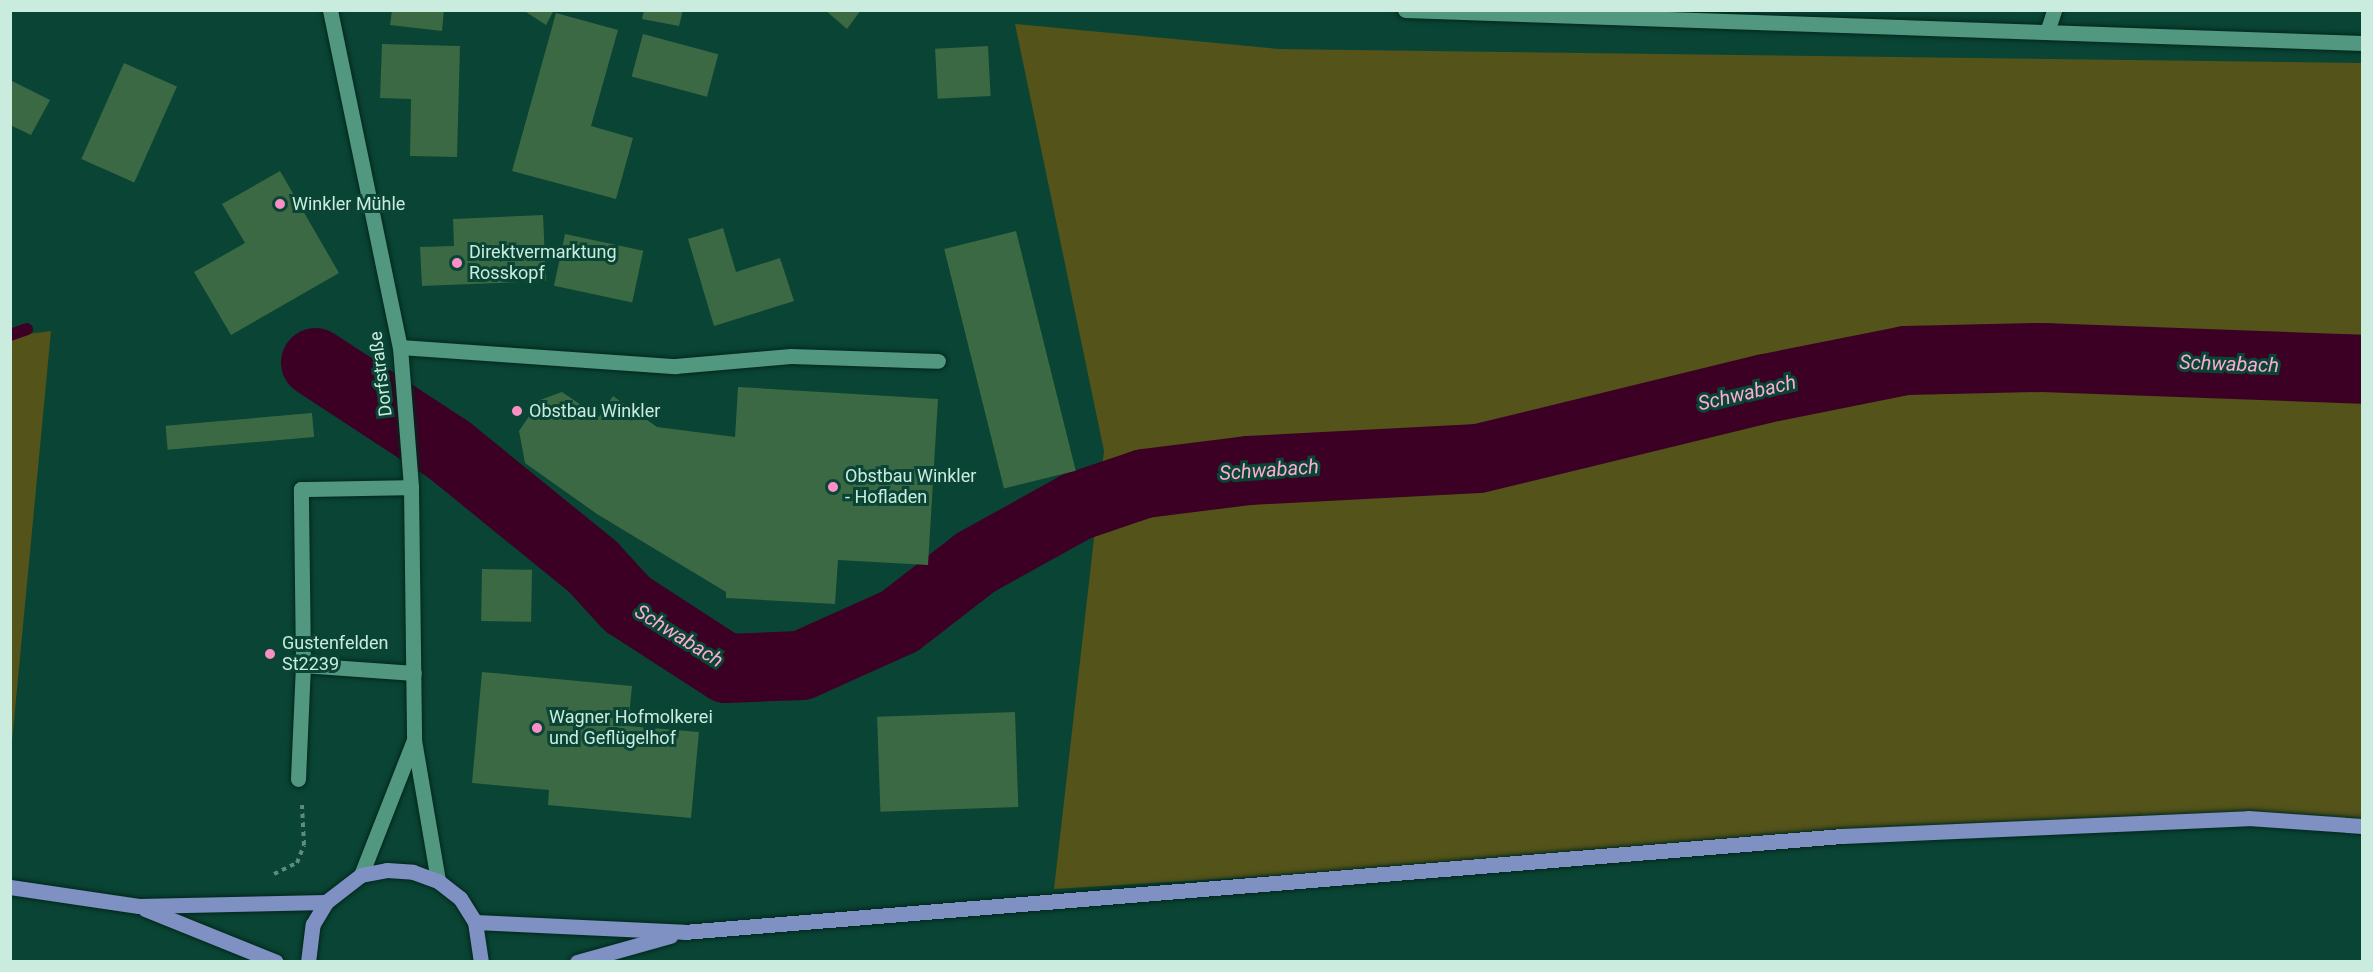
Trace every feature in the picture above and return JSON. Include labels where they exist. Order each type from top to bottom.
[{"type":"main road","points":[[475,922],[684,932],[1842,836],[2248,818],[2362,826]]},
{"type":"main road","points":[[308,962],[313,924],[326,902],[361,875],[387,870],[413,872],[438,881],[460,898],[475,922],[481,962]]},
{"type":"main road","points":[[10,887],[139,906],[326,902]]},
{"type":"main road","points":[[139,906],[276,962]]},
{"type":"main road","points":[[577,962],[684,932]]},
{"type":"street","name":"Dorfstraße","points":[[330,10],[400,347],[411,487],[414,740],[438,881]]},
{"type":"street","points":[[1406,10],[2048,29],[2362,43]]},
{"type":"street","points":[[2048,29],[2054,10]]},
{"type":"street","points":[[400,347],[675,366],[791,356],[938,361]]},
{"type":"street","points":[[298,779],[303,665],[301,489],[411,487]]},
{"type":"street","points":[[303,665],[414,674]]},
{"type":"street","name":"Dorfstraße","points":[[361,875],[414,740]]},
{"type":"path","points":[[250,904],[254,880],[297,863],[304,846],[298,779]]},
{"type":"shaded area","points":[[1015,24],[1279,49],[2362,63],[2362,824],[2294,814],[1054,889],[1104,451]]},
{"type":"shaded area","points":[[51,331],[11,752],[11,336]]},
{"type":"building","points":[[392,10],[444,10],[442,31],[390,25]]},
{"type":"building","points":[[523,10],[554,10],[546,25]]},
{"type":"building","points":[[644,10],[683,10],[679,26],[642,19]]},
{"type":"building","points":[[825,10],[861,10],[847,29]]},
{"type":"building","points":[[556,13],[618,30],[591,126],[633,138],[616,199],[512,171]]},
{"type":"building","points":[[643,34],[718,54],[707,97],[632,77]]},
{"type":"building","points":[[382,44],[460,46],[457,157],[410,156],[411,99],[380,98]]},
{"type":"building","points":[[988,46],[991,96],[938,99],[935,49]]},
{"type":"building","points":[[124,63],[177,87],[134,183],[81,159]]},
{"type":"building","points":[[10,80],[50,100],[31,135],[10,125]]},
{"type":"building","points":[[280,171],[339,273],[231,335],[194,272],[245,243],[222,204]]},
{"type":"building","points":[[543,215],[546,281],[422,286],[420,247],[454,246],[453,219]]},
{"type":"building","points":[[723,228],[736,272],[780,258],[794,301],[714,326],[688,239]]},
{"type":"building","points":[[1016,231],[1076,471],[1004,489],[944,249]]},
{"type":"building","points":[[565,234],[643,251],[632,302],[554,286]]},
{"type":"building","name":"Obstbau Winkler - Hofladen","points":[[738,387],[938,399],[928,565],[838,560],[835,604],[726,598],[726,592],[597,514],[525,463],[519,431],[540,400],[562,392],[599,417],[613,396],[657,427],[735,437]]},
{"type":"building","points":[[312,413],[314,437],[168,450],[166,426]]},
{"type":"building","points":[[482,569],[532,570],[531,622],[481,621]]},
{"type":"building","points":[[482,672],[632,686],[628,726],[699,732],[691,818],[548,805],[549,790],[472,783]]},
{"type":"building","points":[[1015,712],[1018,807],[880,812],[877,717]]},
{"type":"waterway","points":[[10,335],[27,329]]},
{"type":"waterway","name":"Schwabach","points":[[315,362],[448,449],[592,566],[627,604],[726,668],[801,665],[899,621],[975,562],[1076,506],[1144,483],[1248,470],[1478,458],[1765,388],[1905,360],[2042,357],[2362,369]]},
{"type":"place","name":"Winkler Mühle","points":[[280,204]]},
{"type":"place","name":"Direktvermarktung Rosskopf","points":[[457,263]]},
{"type":"place","name":"Obstbau Winkler","points":[[517,411]]},
{"type":"place","name":"Obstbau Winkler - Hofladen","points":[[833,487]]},
{"type":"place","name":"Gustenfelden St2239","points":[[270,654]]},
{"type":"place","name":"Wagner Hofmolkerei und Geflügelhof","points":[[537,728]]}]
